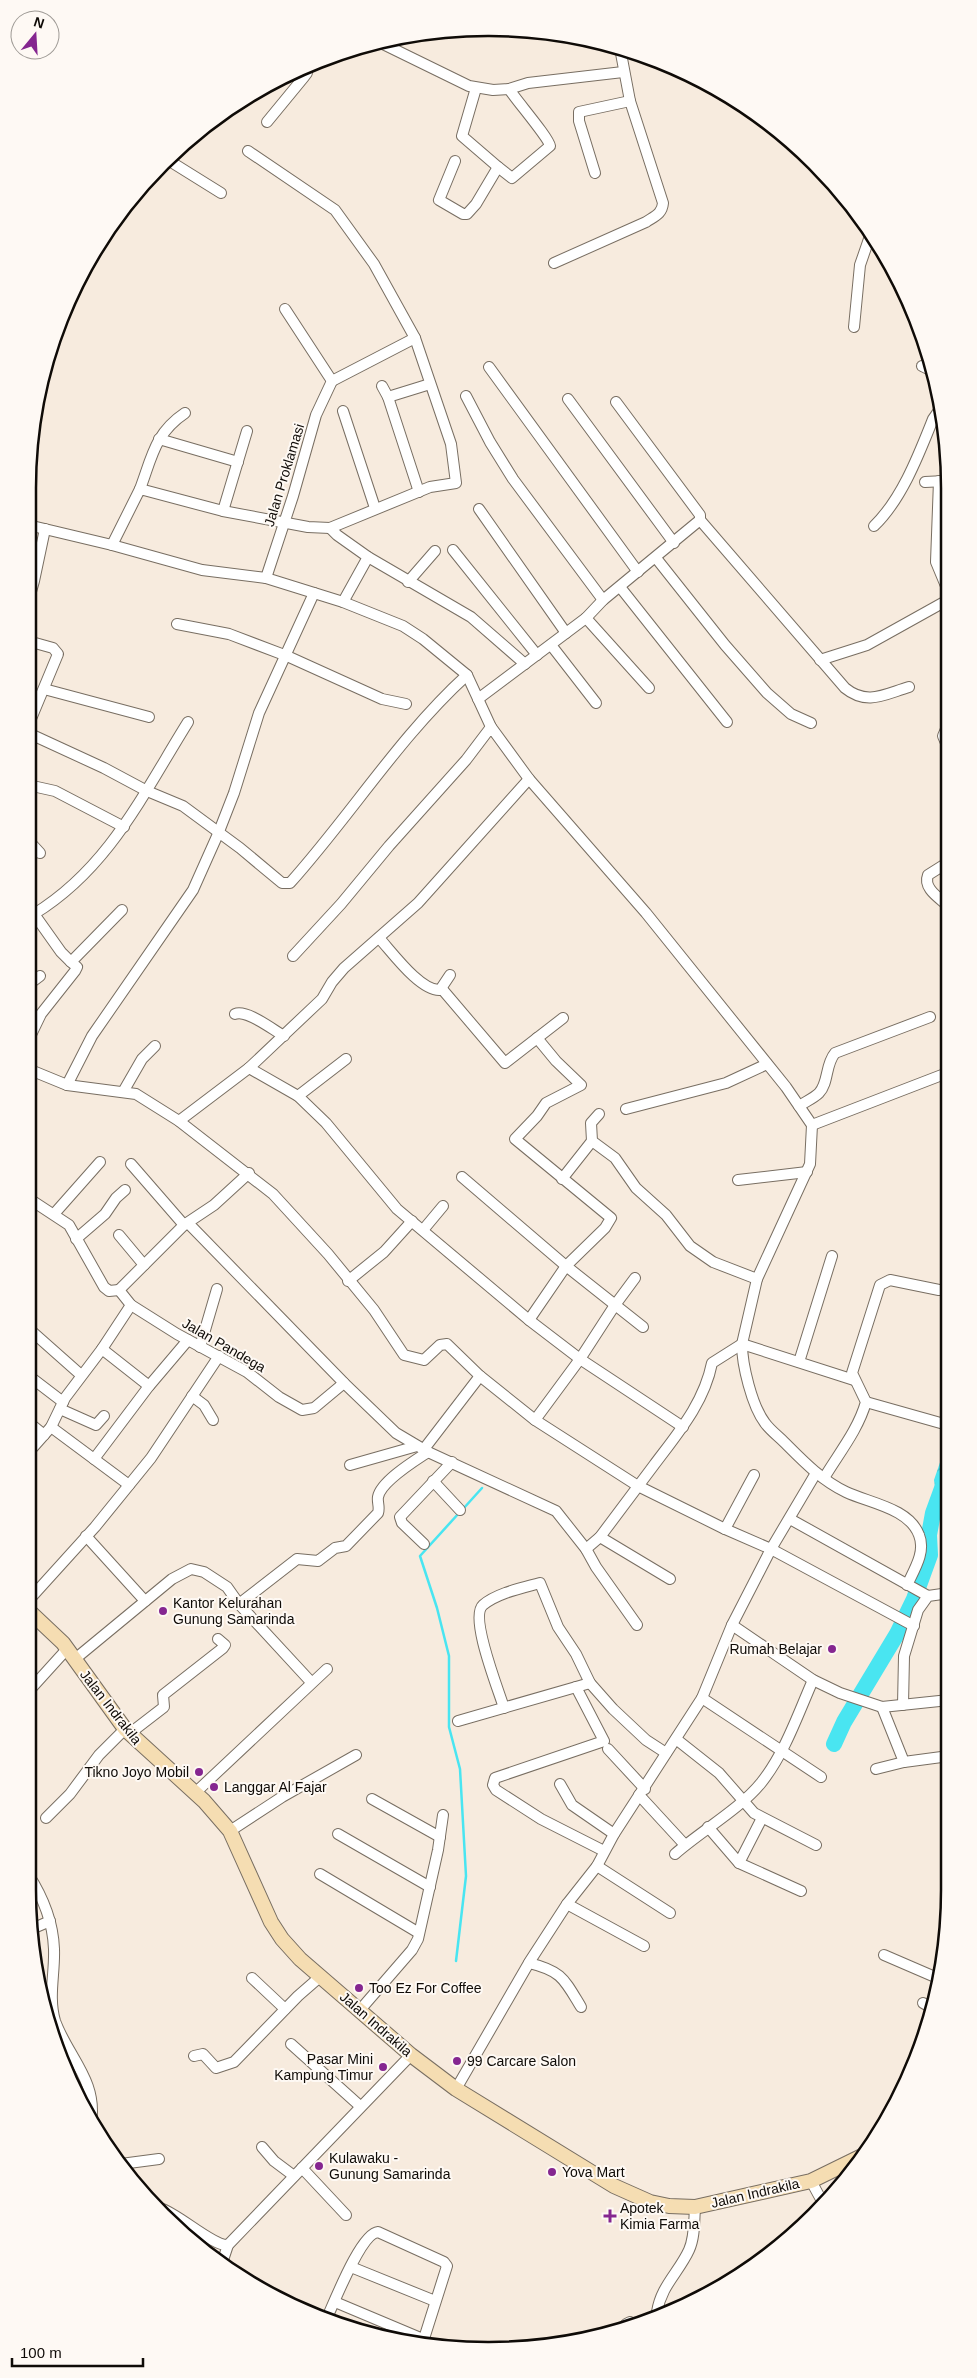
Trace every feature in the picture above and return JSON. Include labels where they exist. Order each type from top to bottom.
[{"type":"street","points":[[390,47],[476,88],[499,91],[528,83],[623,72]]},
{"type":"street","points":[[554,263],[646,222],[660,214],[663,209],[664,203],[630,101],[621,56]]},
{"type":"street","points":[[267,122],[305,75]]},
{"type":"street","points":[[476,88],[462,136],[510,177],[513,177],[550,144],[509,89]]},
{"type":"street","points":[[595,173],[578,122],[579,112],[630,101]]},
{"type":"street","points":[[140,489],[223,511],[330,528],[430,487],[456,483],[451,444],[415,338],[374,264],[335,210],[248,151]]},
{"type":"street","points":[[456,161],[439,200],[463,214],[470,213],[498,167]]},
{"type":"street","points":[[174,164],[221,193]]},
{"type":"street","points":[[854,327],[860,266],[868,242]]},
{"type":"street","points":[[285,309],[332,382],[415,338]]},
{"type":"street","points":[[489,367],[638,572]]},
{"type":"street","name":"Jalan Proklamasi","points":[[266,578],[316,415],[332,382]]},
{"type":"street","points":[[388,397],[430,384]]},
{"type":"street","points":[[382,386],[388,397],[419,492]]},
{"type":"street","points":[[466,396],[490,442],[513,479],[603,600]]},
{"type":"street","points":[[568,399],[674,544]]},
{"type":"street","points":[[616,402],[700,514],[700,520],[845,688],[854,695],[866,699],[909,687]]},
{"type":"street","points":[[343,410],[375,508]]},
{"type":"street","points":[[112,545],[140,489],[159,439],[164,430],[184,413]]},
{"type":"street","points":[[874,526],[889,509],[902,488],[935,416]]},
{"type":"street","points":[[223,511],[247,431]]},
{"type":"street","points":[[159,439],[238,462]]},
{"type":"street","points":[[925,482],[941,481]]},
{"type":"street","points":[[941,494],[936,562],[941,574]]},
{"type":"street","points":[[479,509],[566,633]]},
{"type":"street","points":[[478,699],[586,618],[603,600],[674,544],[700,520]]},
{"type":"street","points":[[36,527],[112,545],[202,570],[266,578],[343,602],[403,626],[423,639],[467,675],[491,727],[529,779],[646,913],[767,1064],[812,1125],[813,1142],[807,1172],[757,1279],[742,1344],[742,1353],[752,1396],[765,1423],[820,1476],[845,1491],[904,1516],[913,1524],[920,1536],[921,1554],[908,1586]]},
{"type":"street","points":[[330,528],[337,536],[368,557],[471,617],[525,664]]},
{"type":"street","points":[[36,572],[45,529]]},
{"type":"street","points":[[453,550],[537,655]]},
{"type":"street","points":[[408,582],[435,551]]},
{"type":"street","points":[[343,602],[368,557]]},
{"type":"street","points":[[656,558],[725,644],[773,699],[790,714],[811,723]]},
{"type":"street","points":[[620,587],[727,722]]},
{"type":"street","points":[[67,1085],[92,1036],[193,890],[218,834],[259,713],[287,656],[314,593]]},
{"type":"street","points":[[820,660],[867,645],[941,604]]},
{"type":"street","points":[[586,618],[649,688]]},
{"type":"street","points":[[177,624],[229,634],[287,656],[382,699],[406,704]]},
{"type":"street","points":[[36,644],[57,651],[57,660],[36,708]]},
{"type":"street","points":[[550,645],[596,703]]},
{"type":"street","points":[[36,737],[182,806],[218,834],[240,848],[282,883],[290,883],[328,839],[354,802],[392,756],[446,694],[467,675]]},
{"type":"street","points":[[44,689],[149,718]]},
{"type":"street","points":[[36,908],[55,901],[80,880],[108,849],[147,791],[188,722]]},
{"type":"street","points":[[293,956],[341,904],[388,846],[466,760],[491,727]]},
{"type":"street","points":[[179,1121],[249,1068],[322,999],[332,982],[344,968],[418,903],[529,779]]},
{"type":"street","points":[[36,786],[55,792],[124,827]]},
{"type":"street","points":[[36,849],[40,853]]},
{"type":"street","points":[[941,867],[928,875],[926,882],[929,888],[941,899]]},
{"type":"street","points":[[71,962],[122,910]]},
{"type":"street","points":[[36,919],[62,952],[77,967],[41,1014],[36,1024]]},
{"type":"street","points":[[379,938],[411,974],[433,990],[442,989]]},
{"type":"street","points":[[442,989],[450,975]]},
{"type":"street","points":[[36,979],[40,976]]},
{"type":"street","points":[[442,989],[505,1063],[563,1018]]},
{"type":"street","points":[[235,1014],[239,1012],[247,1014],[284,1036]]},
{"type":"street","points":[[799,1106],[819,1093],[824,1084],[829,1060],[835,1053],[930,1017]]},
{"type":"street","points":[[529,1320],[566,1266],[605,1228],[611,1218],[607,1212],[562,1179],[515,1139],[537,1116],[546,1103],[581,1085],[556,1061],[537,1038]]},
{"type":"street","points":[[123,1092],[142,1060],[155,1046]]},
{"type":"street","points":[[298,1096],[346,1059]]},
{"type":"street","points":[[626,1109],[726,1083],[767,1064]]},
{"type":"street","points":[[249,1068],[298,1096],[326,1123],[397,1210],[529,1320],[580,1359],[683,1426]]},
{"type":"street","points":[[36,1072],[67,1085],[136,1094],[179,1121],[249,1173],[273,1194],[374,1310],[393,1342],[406,1356],[424,1360],[440,1345],[447,1344],[480,1376],[535,1420],[638,1486],[725,1529],[771,1549],[913,1625]]},
{"type":"street","points":[[812,1125],[941,1076]]},
{"type":"street","points":[[562,1179],[592,1141],[591,1123],[599,1114]]},
{"type":"street","points":[[592,1141],[615,1158],[636,1188],[666,1215],[690,1246],[713,1262],[757,1279]]},
{"type":"street","points":[[54,1214],[100,1162]]},
{"type":"street","points":[[131,1164],[186,1224],[344,1383],[396,1432],[423,1449],[556,1511],[586,1549],[596,1567],[637,1625]]},
{"type":"street","points":[[738,1180],[807,1172]]},
{"type":"street","points":[[118,1290],[186,1224],[214,1205],[249,1173]]},
{"type":"street","points":[[462,1177],[566,1266],[643,1327]]},
{"type":"street","points":[[76,1239],[105,1214],[116,1198],[125,1190]]},
{"type":"street","name":"Jalan Pandega","points":[[36,1205],[54,1214],[69,1225],[104,1287],[109,1291],[118,1290],[131,1305],[200,1347],[247,1372],[279,1397],[302,1410],[314,1408],[344,1383]]},
{"type":"street","points":[[422,1230],[443,1206]]},
{"type":"street","points":[[348,1281],[384,1252],[412,1221]]},
{"type":"street","points":[[119,1236],[144,1265]]},
{"type":"street","points":[[800,1362],[832,1256]]},
{"type":"street","points":[[535,1420],[580,1359],[614,1305],[635,1278]]},
{"type":"street","points":[[940,1290],[890,1280],[880,1285],[852,1371],[854,1380],[866,1402],[941,1423]]},
{"type":"street","points":[[200,1347],[217,1289]]},
{"type":"street","points":[[36,1444],[51,1427],[81,1375],[102,1349],[131,1305]]},
{"type":"street","points":[[36,1335],[81,1375]]},
{"type":"street","points":[[94,1459],[149,1386],[188,1340]]},
{"type":"street","points":[[586,1549],[600,1537],[700,1401],[709,1380],[712,1363],[742,1344],[854,1380]]},
{"type":"street","points":[[102,1349],[149,1386]]},
{"type":"street","points":[[36,1592],[151,1458],[218,1356]]},
{"type":"street","points":[[239,1604],[297,1559],[318,1561],[335,1548],[346,1546],[378,1513],[378,1498],[384,1488],[423,1449],[480,1376]]},
{"type":"street","points":[[36,1381],[62,1405],[96,1425],[104,1416]]},
{"type":"street","points":[[192,1396],[204,1405],[213,1420]]},
{"type":"street","points":[[456,2089],[529,1963],[567,1904],[597,1866],[614,1834],[702,1698],[732,1626],[771,1549],[820,1476],[857,1429],[866,1402]]},
{"type":"street","points":[[51,1427],[129,1485]]},
{"type":"street","points":[[36,1428],[44,1435]]},
{"type":"street","points":[[350,1465],[423,1449]]},
{"type":"street","points":[[424,1544],[402,1523],[400,1517],[452,1462]]},
{"type":"street","points":[[725,1529],[754,1475]]},
{"type":"street","points":[[433,1481],[460,1510]]},
{"type":"street","points":[[790,1519],[926,1595],[941,1594]]},
{"type":"street","points":[[86,1536],[145,1601]]},
{"type":"street","points":[[600,1537],[670,1579]]},
{"type":"street","points":[[36,1685],[71,1654],[145,1601],[172,1579],[191,1569],[204,1572],[227,1586],[239,1604],[311,1682]]},
{"type":"street","points":[[504,1708],[482,1638],[479,1611],[482,1606],[505,1594],[540,1583],[558,1627],[576,1654],[590,1683],[613,1709],[646,1740],[666,1753]]},
{"type":"street","points":[[903,1705],[903,1665],[913,1625],[920,1605],[926,1595]]},
{"type":"street","name":"Jalan Indrakila","points":[[36,1617],[47,1626],[71,1654],[127,1732],[195,1793],[230,1831],[271,1922],[294,1952],[411,2055],[456,2089],[614,2186],[650,2202],[670,2206],[695,2207],[811,2181],[849,2162]]},
{"type":"street","points":[[732,1626],[813,1680],[840,1693],[882,1707],[941,1701]]},
{"type":"street","points":[[46,1818],[70,1794],[99,1756],[127,1732],[164,1707],[163,1696],[224,1648],[224,1645],[218,1638]]},
{"type":"street","points":[[195,1793],[327,1668]]},
{"type":"street","points":[[675,1854],[743,1800],[761,1782],[782,1750],[813,1680]]},
{"type":"street","points":[[458,1721],[590,1683]]},
{"type":"street","points":[[576,1687],[604,1741],[496,1778],[493,1785],[496,1790],[541,1819],[604,1851]]},
{"type":"street","points":[[702,1698],[821,1777]]},
{"type":"street","points":[[882,1707],[904,1762]]},
{"type":"street","points":[[676,1739],[719,1773],[762,1818],[816,1845]]},
{"type":"street","points":[[608,1749],[685,1845]]},
{"type":"street","points":[[230,1831],[282,1797],[356,1755]]},
{"type":"street","points":[[876,1769],[904,1762],[941,1757]]},
{"type":"street","points":[[560,1784],[572,1805],[614,1834]]},
{"type":"street","points":[[372,1798],[440,1837]]},
{"type":"street","points":[[360,2010],[412,1950],[419,1933],[430,1887],[443,1816]]},
{"type":"street","points":[[739,1863],[762,1818]]},
{"type":"street","points":[[708,1827],[739,1863],[801,1891]]},
{"type":"street","points":[[338,1834],[430,1887]]},
{"type":"street","points":[[597,1866],[670,1913]]},
{"type":"street","points":[[320,1874],[419,1933]]},
{"type":"street","points":[[36,1888],[43,1900],[50,1921],[54,1948],[51,2001]]},
{"type":"street","points":[[567,1904],[644,1946]]},
{"type":"street","points":[[38,1926],[50,1921]]},
{"type":"street","points":[[884,1955],[932,1976]]},
{"type":"street","points":[[529,1963],[555,1971],[572,1990],[582,2007]]},
{"type":"street","points":[[194,2056],[203,2054],[216,2068],[234,2062],[320,1976]]},
{"type":"street","points":[[252,1978],[285,2009]]},
{"type":"street","points":[[59,2030],[90,2089],[93,2108]]},
{"type":"street","points":[[291,2044],[360,2106]]},
{"type":"street","points":[[224,2256],[228,2245],[411,2055]]},
{"type":"street","points":[[262,2147],[274,2160],[294,2176]]},
{"type":"street","points":[[128,2163],[159,2159]]},
{"type":"street","points":[[302,2168],[346,2216]]},
{"type":"street","points":[[811,2181],[820,2197]]},
{"type":"street","points":[[658,2309],[662,2291],[689,2250],[692,2241],[695,2207]]},
{"type":"street","points":[[176,2216],[220,2244],[228,2245]]},
{"type":"street","points":[[330,2313],[351,2267],[370,2237],[378,2232],[446,2264],[447,2270],[424,2337]]},
{"type":"street","points":[[351,2267],[435,2301]]},
{"type":"street","points":[[335,2302],[405,2334]]},
{"type":"water","points":[[941,1460],[941,1498],[937,1502],[934,1480]]},
{"type":"waterway","points":[[463,1509],[482,1488]]},
{"type":"waterway","points":[[834,1744],[844,1722],[897,1634],[914,1599],[930,1555],[929,1535],[933,1513],[941,1491]]},
{"type":"waterway","points":[[456,1961],[466,1876],[460,1769],[449,1727],[449,1656],[437,1608],[420,1556],[459,1513]]},
{"type":"place","name":"Kantor Kelurahan Gunung Samarinda","points":[[163,1611]]},
{"type":"place","name":"Rumah Belajar","points":[[832,1649]]},
{"type":"place","name":"Tikno Joyo Mobil","points":[[199,1772]]},
{"type":"place","name":"Langgar Al Fajar","points":[[214,1787]]},
{"type":"place","name":"Too Ez For Coffee","points":[[359,1988]]},
{"type":"place","name":"99 Carcare Salon","points":[[457,2061]]},
{"type":"place","name":"Pasar Mini Kampung Timur","points":[[383,2067]]},
{"type":"place","name":"Kulawaku - Gunung Samarinda","points":[[319,2166]]},
{"type":"place","name":"Yova Mart","points":[[552,2172]]},
{"type":"place","name":"Apotek Kimia Farma","points":[[610,2216]]}]
